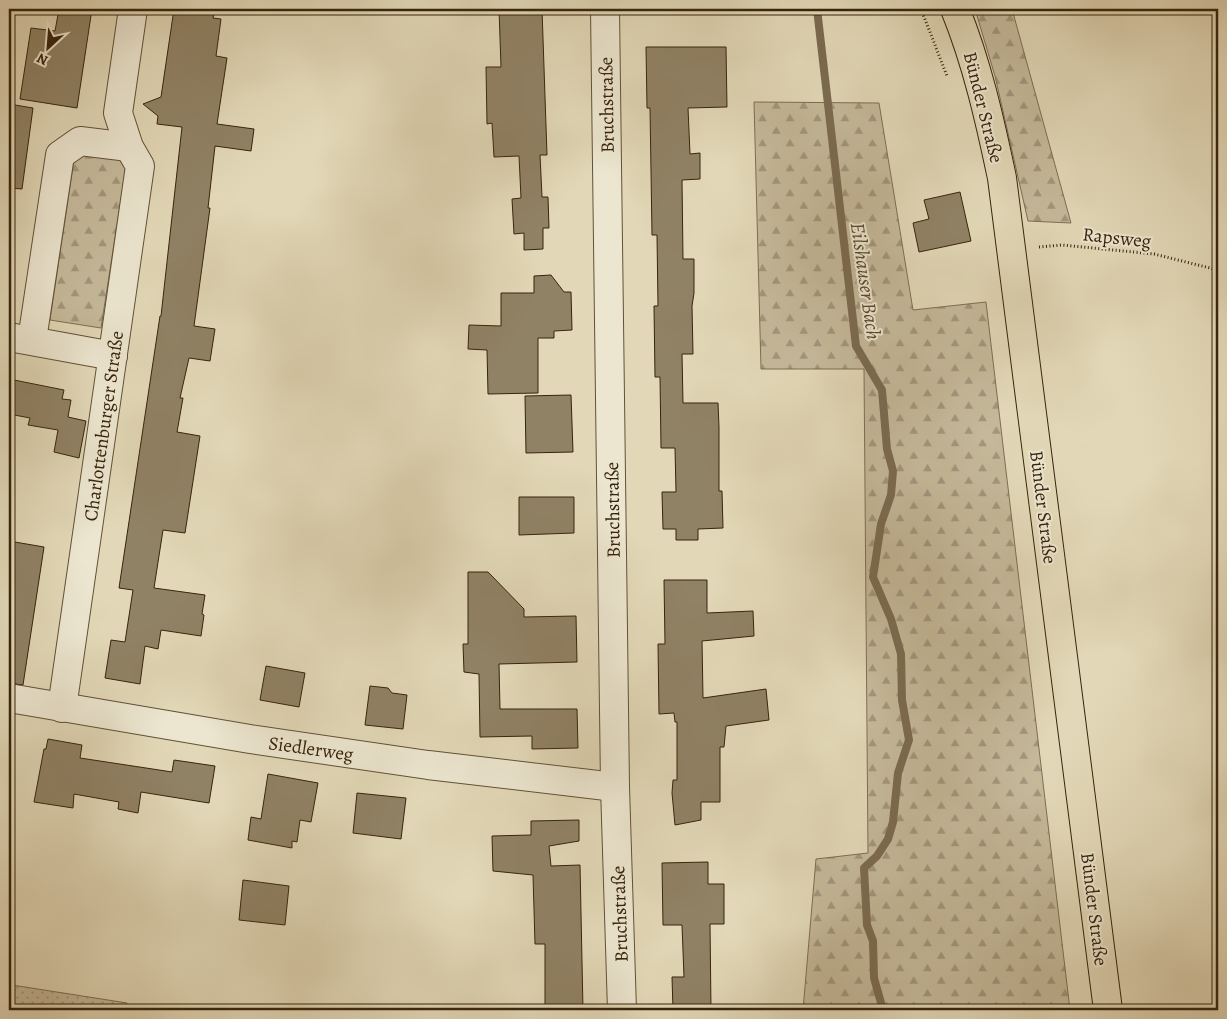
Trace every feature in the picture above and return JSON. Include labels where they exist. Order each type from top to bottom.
[{"type":"main road","name":"Bünder Straße","points":[[955,9],[964,31],[987,108],[1002,178],[1108,1010]]},
{"type":"street","name":"Charlottenburger Straße","points":[[62,708],[140,166],[129,146],[118,113],[132,9]]},
{"type":"street","name":"Bruchstraße","points":[[605,9],[615,787],[622,1010]]},
{"type":"street","points":[[113,356],[20,338],[60,155],[80,141],[129,146]]},
{"type":"street","name":"Siedlerweg","points":[[9,698],[250,739],[428,765],[615,787]]},
{"type":"path","name":"Rapsweg","points":[[1011,250],[1062,245],[1154,254],[1218,270]]},
{"type":"green space","points":[[975,9],[1012,9],[1071,223],[1028,221],[995,76]]},
{"type":"green space","points":[[754,102],[879,103],[913,310],[986,302],[1070,1010],[803,1010],[816,859],[868,853],[864,369],[761,369]]},
{"type":"green space","points":[[75,153],[127,160],[101,328],[50,320]]},
{"type":"green space","points":[[9,982],[12,985],[127,1003],[127,1010],[9,1010]]},
{"type":"building","points":[[59,9],[92,9],[77,108],[20,99],[31,28],[55,31]]},
{"type":"building","points":[[174,9],[215,9],[213,18],[221,19],[216,56],[227,58],[217,124],[254,129],[251,151],[215,146],[208,208],[210,208],[194,326],[215,329],[210,361],[189,358],[180,398],[183,398],[177,432],[200,436],[185,533],[163,530],[154,588],[205,595],[201,636],[161,630],[158,649],[145,646],[140,684],[105,678],[111,640],[125,642],[133,590],[119,588],[161,316],[182,127],[157,124],[158,116],[143,104],[161,97]]},
{"type":"building","points":[[499,9],[542,9],[547,155],[540,155],[542,197],[548,197],[549,228],[543,228],[543,249],[524,250],[524,233],[514,234],[512,199],[521,198],[519,156],[494,157],[492,123],[487,124],[486,67],[501,67]]},
{"type":"building","points":[[646,47],[726,47],[727,107],[688,108],[690,154],[700,153],[700,179],[682,180],[683,259],[694,259],[692,306],[693,354],[682,354],[683,403],[718,403],[719,491],[722,491],[723,528],[698,529],[698,540],[676,540],[676,529],[663,529],[662,492],[676,492],[675,448],[661,448],[660,377],[655,377],[654,306],[658,306],[657,235],[652,235],[650,108],[647,108]]},
{"type":"building","points":[[9,104],[33,108],[22,189],[9,188]]},
{"type":"building","points":[[960,192],[971,241],[919,252],[913,223],[929,219],[924,200]]},
{"type":"building","points":[[551,275],[564,292],[571,292],[572,330],[554,331],[554,338],[538,338],[538,393],[488,394],[487,350],[468,349],[469,325],[501,326],[501,293],[534,293],[534,276]]},
{"type":"building","points":[[9,379],[64,390],[62,399],[71,400],[68,417],[86,421],[79,458],[54,452],[58,430],[28,425],[30,418],[9,414]]},
{"type":"building","points":[[571,395],[573,452],[526,453],[525,396]]},
{"type":"building","points":[[519,497],[574,497],[574,533],[519,535]]},
{"type":"building","points":[[9,541],[44,547],[23,685],[9,683]]},
{"type":"building","points":[[468,572],[488,572],[524,609],[524,617],[576,616],[577,662],[499,664],[500,709],[577,709],[578,748],[532,749],[532,736],[480,737],[479,674],[464,672],[463,644],[468,644]]},
{"type":"building","points":[[664,580],[707,580],[707,613],[753,611],[754,636],[702,641],[703,698],[766,689],[769,720],[726,726],[724,747],[720,747],[720,802],[701,802],[701,820],[675,825],[672,793],[673,780],[677,780],[677,722],[675,722],[674,713],[659,714],[658,644],[665,644]]},
{"type":"building","points":[[266,666],[305,673],[299,707],[260,700]]},
{"type":"building","points":[[370,686],[388,688],[392,693],[407,695],[403,729],[365,725]]},
{"type":"building","points":[[48,739],[82,745],[80,758],[172,772],[174,760],[215,766],[209,803],[141,792],[138,813],[118,809],[119,802],[74,794],[73,808],[34,802],[44,749],[46,749]]},
{"type":"building","points":[[268,774],[318,783],[311,822],[300,820],[297,842],[292,841],[292,848],[248,840],[251,817],[261,819]]},
{"type":"building","points":[[357,793],[406,798],[401,839],[353,833]]},
{"type":"building","points":[[579,820],[579,841],[549,846],[551,866],[580,865],[583,1010],[545,1010],[545,944],[535,944],[533,875],[493,871],[492,836],[531,835],[531,821]]},
{"type":"building","points":[[708,862],[708,884],[724,884],[724,924],[710,924],[711,1010],[673,1010],[672,977],[684,977],[682,925],[663,925],[662,863]]},
{"type":"building","points":[[243,880],[289,886],[285,925],[239,920]]},
{"type":"waterway","name":"Eilshauser Bach","points":[[817,9],[856,346],[882,390],[887,449],[893,471],[891,495],[881,524],[873,577],[891,619],[901,654],[902,700],[909,740],[898,773],[893,822],[888,839],[877,856],[864,868],[867,925],[873,941],[874,978],[883,1010]]}]
